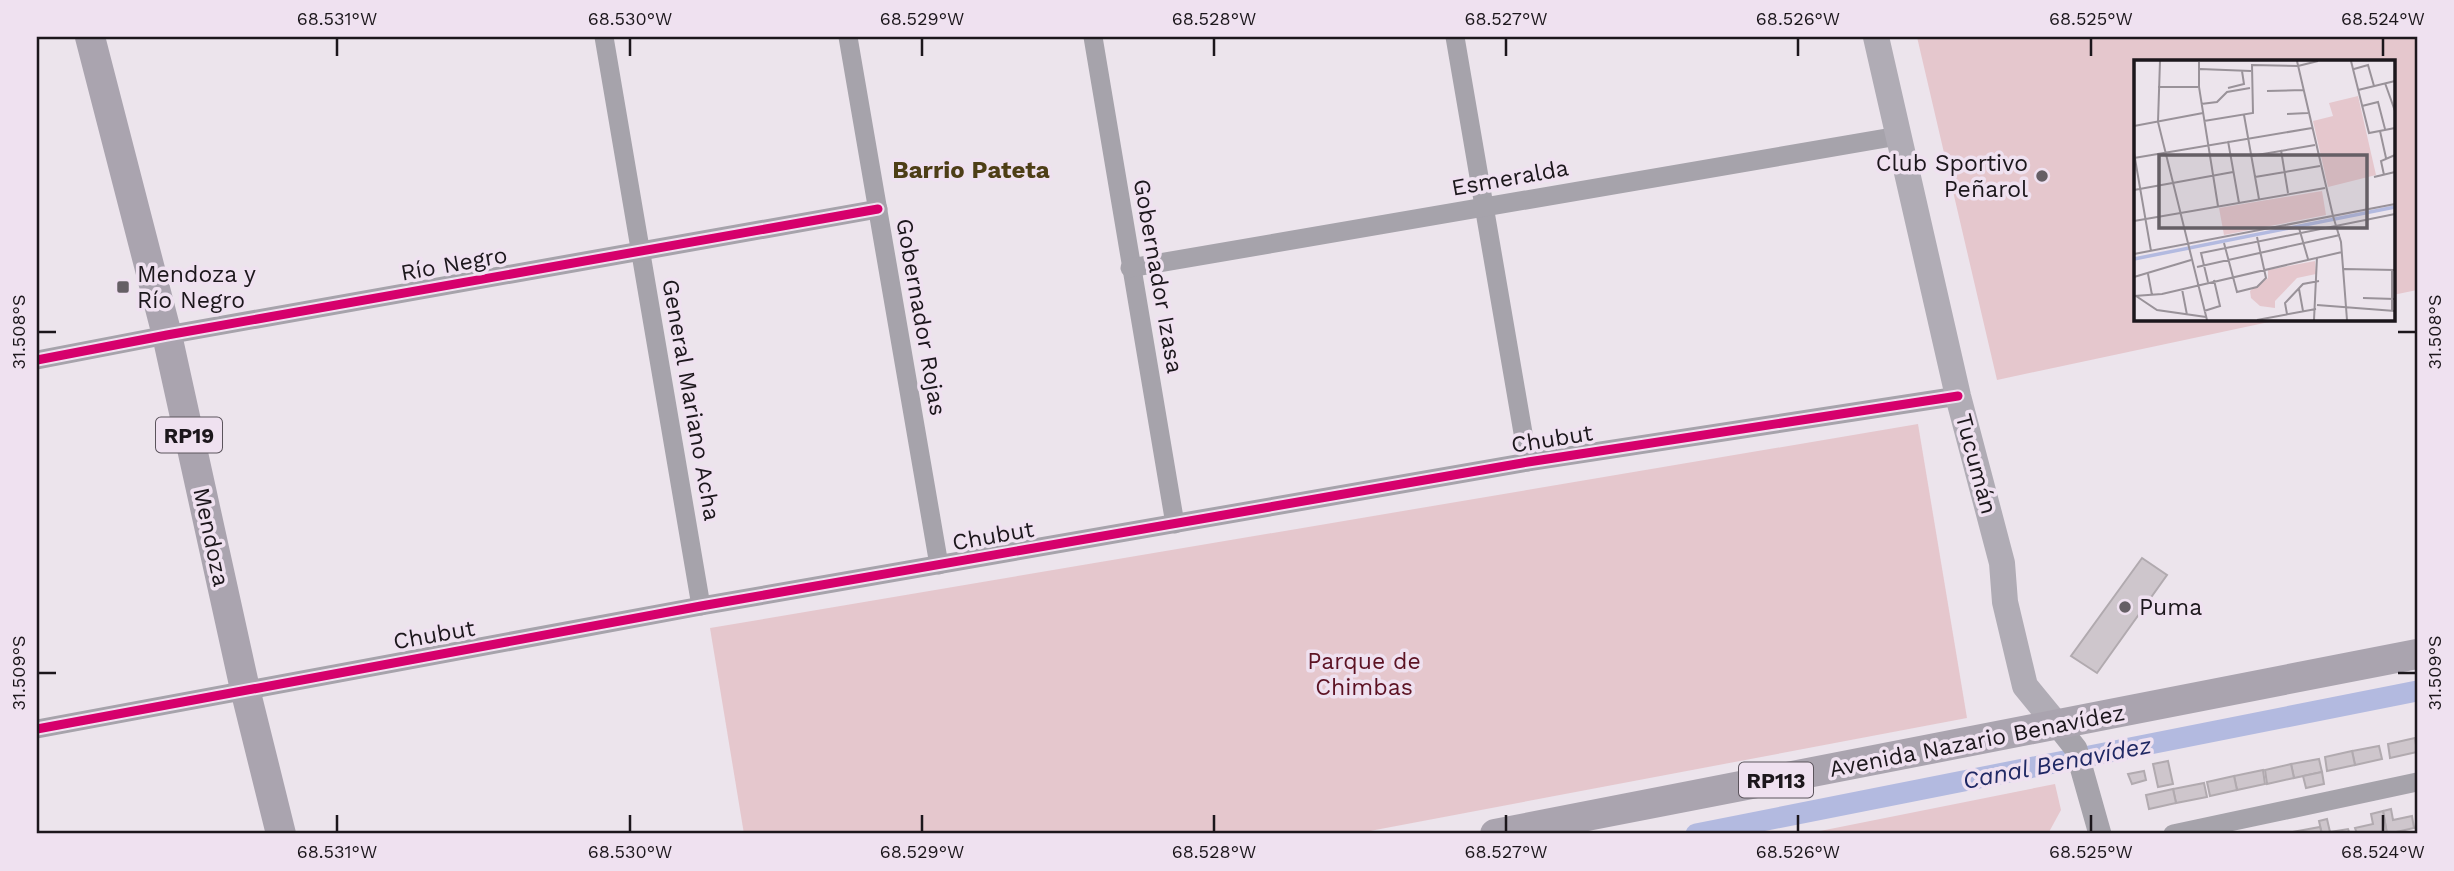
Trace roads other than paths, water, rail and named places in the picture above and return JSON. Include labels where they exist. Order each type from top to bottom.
[{"type":"main road","name":"Mendoza","points":[[90,37],[167,335],[244,689],[281,834]]},
{"type":"main road","name":"Tucumán","points":[[1876,37],[1958,396],[2002,563],[2005,603],[2025,686],[2057,725]]},
{"type":"main road","name":"Avenida Nazario Benavídez","points":[[1495,834],[2417,654]]},
{"type":"street","name":"General Mariano Acha","points":[[604,37],[701,606]]},
{"type":"street","name":"Gobernador Rojas","points":[[848,37],[939,565]]},
{"type":"street","name":"Gobernador Izasa","points":[[1093,37],[1175,524]]},
{"type":"street","points":[[1455,37],[1528,462]]},
{"type":"street","name":"Esmeralda","points":[[1130,268],[1898,135]]},
{"type":"street","name":"Río Negro","points":[[37,360],[878,209]]},
{"type":"street","name":"Chubut","points":[[37,729],[701,606],[1528,462],[1958,396]]},
{"type":"street","name":"Tucumán","points":[[2057,725],[2079,759],[2101,834]]},
{"type":"street","points":[[2173,834],[2417,782]]},
{"type":"waterway","name":"Canal Benavídez","points":[[1696,834],[2417,691]]},
{"type":"place","name":"Club Sportivo Peñarol","points":[[2042,176]]},
{"type":"place","name":"Mendoza y Río Negro","points":[[123,287]]},
{"type":"place","name":"Puma","points":[[2125,607]]},
{"type":"district","name":"Barrio Pateta","points":[[971,170]]},
{"type":"park label","name":"Parque de Chimbas","points":[[1364,674]]}]
